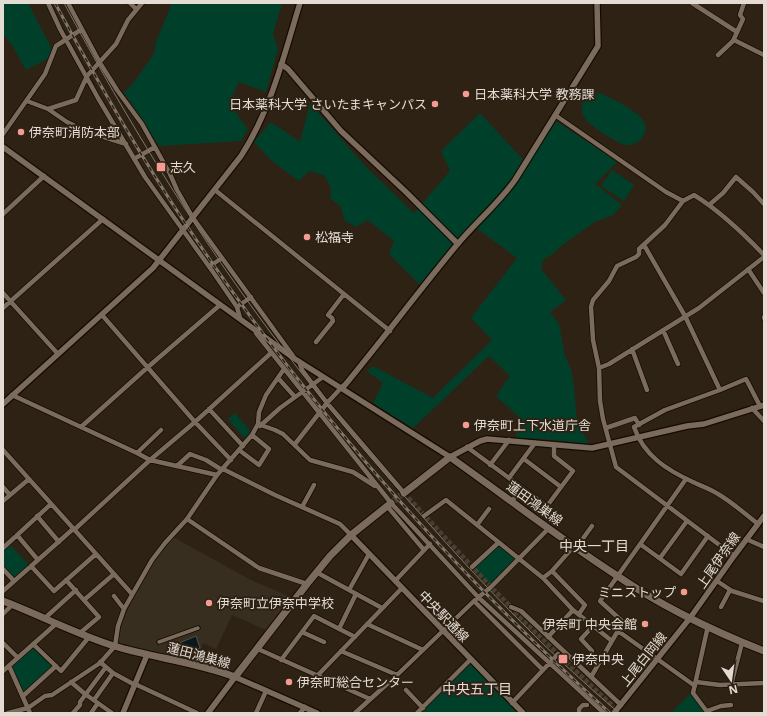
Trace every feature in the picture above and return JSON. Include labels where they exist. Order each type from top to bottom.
[{"type":"main road","points":[[404,493],[450,457]]},
{"type":"main road","name":"蓮田鴻巣線","points":[[450,457],[617,576],[690,618],[742,643],[764,651]]},
{"type":"main road","name":"蓮田鴻巣線","points":[[3,601],[115,646],[147,655],[211,669],[235,677],[316,572],[351,535],[389,505]]},
{"type":"street","points":[[48,3],[98,98],[134,159],[145,177],[210,266],[236,307],[240,318]]},
{"type":"street","points":[[68,3],[100,63],[117,90],[142,124],[193,218],[327,403],[404,493]]},
{"type":"street","points":[[130,3],[136,9]]},
{"type":"street","points":[[48,110],[76,100],[87,76],[116,44],[128,20],[142,3]]},
{"type":"street","points":[[3,404],[160,261],[241,156],[256,131],[282,64],[300,3]]},
{"type":"street","points":[[295,444],[327,403],[345,385],[390,330],[458,244],[508,190],[598,46],[597,3]]},
{"type":"street","points":[[692,3],[737,32]]},
{"type":"street","points":[[718,55],[734,40],[742,19],[740,15],[744,3]]},
{"type":"street","points":[[3,134],[45,74],[56,46],[82,29]]},
{"type":"street","points":[[734,40],[764,55]]},
{"type":"street","points":[[282,64],[341,131],[406,192],[458,244]]},
{"type":"street","points":[[27,101],[48,110],[85,131],[126,144]]},
{"type":"street","points":[[555,115],[666,192],[683,201]]},
{"type":"street","points":[[3,147],[297,360],[450,457],[467,447],[487,439],[592,448],[610,445],[638,438],[688,426],[704,424],[762,405],[746,379],[665,410],[634,427],[638,438],[654,459],[686,479],[718,493],[758,524]]},
{"type":"street","points":[[134,159],[155,147]]},
{"type":"street","points":[[3,214],[44,176]]},
{"type":"street","points":[[709,205],[723,193],[736,178],[753,192],[764,204]]},
{"type":"street","points":[[215,190],[390,330]]},
{"type":"street","points":[[599,368],[609,364],[699,308],[764,256],[748,238],[694,194],[683,201],[665,225],[639,249],[639,254],[636,257],[617,266],[608,281],[593,300],[591,307],[593,340],[599,368],[600,401],[616,467],[734,556]]},
{"type":"street","points":[[3,308],[103,219]]},
{"type":"street","points":[[644,244],[685,316],[720,390]]},
{"type":"street","points":[[210,266],[222,258]]},
{"type":"street","points":[[748,269],[764,293]]},
{"type":"street","points":[[3,292],[58,354]]},
{"type":"street","points":[[316,342],[333,322],[332,318],[328,315],[344,294]]},
{"type":"street","points":[[236,307],[251,297]]},
{"type":"street","points":[[81,427],[220,305]]},
{"type":"street","points":[[102,315],[195,422],[231,460]]},
{"type":"street","points":[[252,328],[380,489],[389,505],[424,550]]},
{"type":"street","points":[[663,330],[678,364]]},
{"type":"street","points":[[632,350],[647,390]]},
{"type":"street","points":[[3,591],[271,353]]},
{"type":"street","points":[[258,426],[259,412],[266,395],[284,369]]},
{"type":"street","points":[[8,713],[29,710],[45,696],[52,695],[100,662],[115,646],[118,626],[124,608],[152,560],[187,519],[217,475],[252,436],[258,426],[323,376]]},
{"type":"street","points":[[278,378],[295,397]]},
{"type":"street","points":[[12,396],[150,460],[217,475]]},
{"type":"street","points":[[752,408],[764,421]]},
{"type":"street","points":[[209,409],[243,446]]},
{"type":"street","points":[[606,428],[635,418],[639,424]]},
{"type":"street","points":[[258,426],[283,434],[310,460],[353,472],[380,489]]},
{"type":"street","points":[[137,453],[161,430]]},
{"type":"street","points":[[239,450],[259,465],[269,449],[252,436]]},
{"type":"street","points":[[490,464],[509,440]]},
{"type":"street","points":[[509,478],[524,460],[535,443]]},
{"type":"street","points":[[467,447],[547,506],[573,471],[554,456],[554,445]]},
{"type":"street","points":[[3,451],[132,594]]},
{"type":"street","points":[[177,466],[190,454],[206,460],[222,470],[340,524],[351,535]]},
{"type":"street","points":[[524,460],[561,487]]},
{"type":"street","points":[[3,501],[29,479]]},
{"type":"street","points":[[591,677],[623,622],[600,601],[686,479]]},
{"type":"street","points":[[302,507],[314,485]]},
{"type":"street","points":[[3,487],[10,495]]},
{"type":"street","points":[[512,501],[522,488]]},
{"type":"street","points":[[424,516],[446,500],[543,578],[573,610],[612,641]]},
{"type":"street","points":[[3,548],[51,504]]},
{"type":"street","points":[[389,505],[430,544],[478,597],[604,713]]},
{"type":"street","points":[[477,525],[489,509]]},
{"type":"street","points":[[37,516],[59,542]]},
{"type":"street","name":"上尾伊奈線","points":[[690,618],[764,516]]},
{"type":"street","points":[[187,519],[259,568],[307,584]]},
{"type":"street","points":[[660,558],[687,521]]},
{"type":"street","points":[[543,578],[552,571],[575,547],[592,526]]},
{"type":"street","points":[[355,713],[423,650],[442,630],[491,587],[549,528]]},
{"type":"street","points":[[17,535],[38,560]]},
{"type":"street","name":"中央駅通線","points":[[351,535],[523,713]]},
{"type":"street","points":[[640,544],[681,574],[708,536]]},
{"type":"street","points":[[746,539],[764,547]]},
{"type":"street","points":[[472,567],[498,543]]},
{"type":"street","points":[[395,581],[430,544]]},
{"type":"street","points":[[31,566],[54,591],[96,554]]},
{"type":"street","points":[[349,590],[369,554]]},
{"type":"street","points":[[3,569],[14,581]]},
{"type":"street","points":[[552,571],[586,605],[579,614]]},
{"type":"street","points":[[316,572],[382,608]]},
{"type":"street","points":[[84,600],[114,574]]},
{"type":"street","points":[[66,580],[99,617],[80,633]]},
{"type":"street","points":[[717,581],[730,590],[764,600]]},
{"type":"street","points":[[317,676],[402,588]]},
{"type":"street","points":[[45,618],[76,590]]},
{"type":"street","points":[[721,608],[730,590]]},
{"type":"street","points":[[339,629],[356,594]]},
{"type":"street","points":[[114,596],[124,608]]},
{"type":"street","points":[[474,601],[543,670]]},
{"type":"street","points":[[3,614],[12,605]]},
{"type":"street","points":[[511,607],[521,611],[591,677],[618,710]]},
{"type":"street","points":[[548,637],[573,610]]},
{"type":"street","points":[[280,660],[314,616],[355,637]]},
{"type":"street","name":"上尾白岡線","points":[[618,710],[690,618]]},
{"type":"street","points":[[3,671],[56,623]]},
{"type":"street","points":[[367,624],[423,650]]},
{"type":"street","points":[[592,650],[581,639],[594,626]]},
{"type":"street","points":[[708,626],[693,693],[707,712],[720,706],[731,705]]},
{"type":"street","points":[[159,642],[198,628]]},
{"type":"street","points":[[618,631],[657,659],[696,684],[731,685],[764,683]]},
{"type":"street","points":[[302,632],[324,642]]},
{"type":"street","points":[[33,644],[61,671],[89,636]]},
{"type":"street","points":[[3,643],[18,658]]},
{"type":"street","points":[[731,685],[742,643]]},
{"type":"street","points":[[258,649],[370,700]]},
{"type":"street","points":[[341,651],[397,674]]},
{"type":"street","points":[[512,703],[558,654]]},
{"type":"street","points":[[123,713],[147,655]]},
{"type":"street","points":[[406,690],[420,711],[470,659]]},
{"type":"street","points":[[100,662],[114,673],[197,713]]},
{"type":"street","points":[[9,666],[29,710]]},
{"type":"street","points":[[23,696],[56,666]]},
{"type":"street","points":[[74,713],[80,705],[80,702],[106,667]]},
{"type":"street","points":[[91,713],[114,673]]},
{"type":"street","points":[[208,713],[235,677],[317,713]]},
{"type":"street","points":[[71,682],[86,695],[112,713]]},
{"type":"street","points":[[256,713],[266,691]]},
{"type":"street","points":[[579,713],[579,709],[583,705],[587,705]]},
{"type":"street","points":[[300,713],[304,707]]},
{"type":"shaded area","name":"伊奈町立伊奈中学校","points":[[173,537],[253,581],[291,597],[266,630],[232,615],[216,649],[203,643],[197,662],[120,645],[118,643],[122,623],[138,586],[154,560]]},
{"type":"shaded area","points":[[196,636],[200,648],[177,657],[172,646]]},
{"type":"green space","points":[[3,3],[28,3],[55,55],[26,70],[12,45],[3,34]]},
{"type":"green space","points":[[172,3],[282,3],[273,34],[278,49],[266,92],[239,82],[229,103],[248,129],[241,141],[159,146],[124,93],[134,82],[154,54],[156,42]]},
{"type":"green space","points":[[600,93],[632,110],[640,116],[646,130],[641,139],[630,145],[623,144],[612,139],[585,119],[582,111],[582,104],[589,96]]},
{"type":"green space","points":[[310,103],[366,167],[414,213],[450,171],[441,151],[480,113],[528,165],[556,121],[617,162],[595,184],[622,205],[613,215],[595,222],[543,260],[541,269],[566,300],[550,312],[559,324],[565,356],[571,369],[578,424],[589,444],[544,439],[516,438],[518,416],[496,396],[510,376],[489,356],[413,428],[373,403],[383,383],[367,371],[373,366],[433,398],[492,340],[471,318],[517,258],[471,224],[420,285],[389,254],[394,241],[368,220],[356,227],[344,220],[341,207],[330,198],[331,188],[324,175],[309,171],[299,181],[272,161],[254,142],[271,122],[300,142]]},
{"type":"green space","points":[[612,170],[634,185],[624,201],[601,186]]},
{"type":"green space","points":[[235,413],[251,432],[244,438],[228,419]]},
{"type":"green space","points":[[498,544],[515,559],[490,585],[474,569]]},
{"type":"green space","points":[[10,545],[30,566],[17,577],[13,577],[3,566],[3,550]]},
{"type":"green space","points":[[33,647],[54,667],[24,693],[12,667]]},
{"type":"green space","points":[[471,663],[517,713],[423,713],[422,712]]},
{"type":"green space","points":[[691,693],[705,713],[671,713]]},
{"type":"tunnel","points":[[404,493],[515,613],[617,710]]},
{"type":"tunnel","points":[[391,503],[404,493]]},
{"type":"tram line","points":[[64,3],[113,92],[193,221],[250,304],[297,367],[368,454],[469,568],[542,643],[619,713]]},
{"type":"railway","points":[[55,3],[118,116],[169,199],[233,293],[281,358],[331,421],[437,543],[551,658],[610,713]]},
{"type":"place","name":"日本薬科大学 教務課","points":[[466,94]]},
{"type":"place","name":"日本薬科大学 さいたまキャンパス","points":[[435,104]]},
{"type":"place","name":"伊奈町消防本部","points":[[21,132]]},
{"type":"place","name":"志久","points":[[161,167]]},
{"type":"place","name":"松福寺","points":[[307,237]]},
{"type":"place","name":"伊奈町上下水道庁舎","points":[[466,425]]},
{"type":"place","name":"ミニストップ","points":[[684,592]]},
{"type":"place","name":"伊奈町立伊奈中学校","points":[[209,603]]},
{"type":"place","name":"伊奈町 中央会館","points":[[645,624]]},
{"type":"place","name":"伊奈中央","points":[[563,659]]},
{"type":"place","name":"伊奈町総合センター","points":[[289,682]]},
{"type":"district","name":"中央一丁目","points":[[594,545]]},
{"type":"district","name":"中央五丁目","points":[[477,688]]}]
